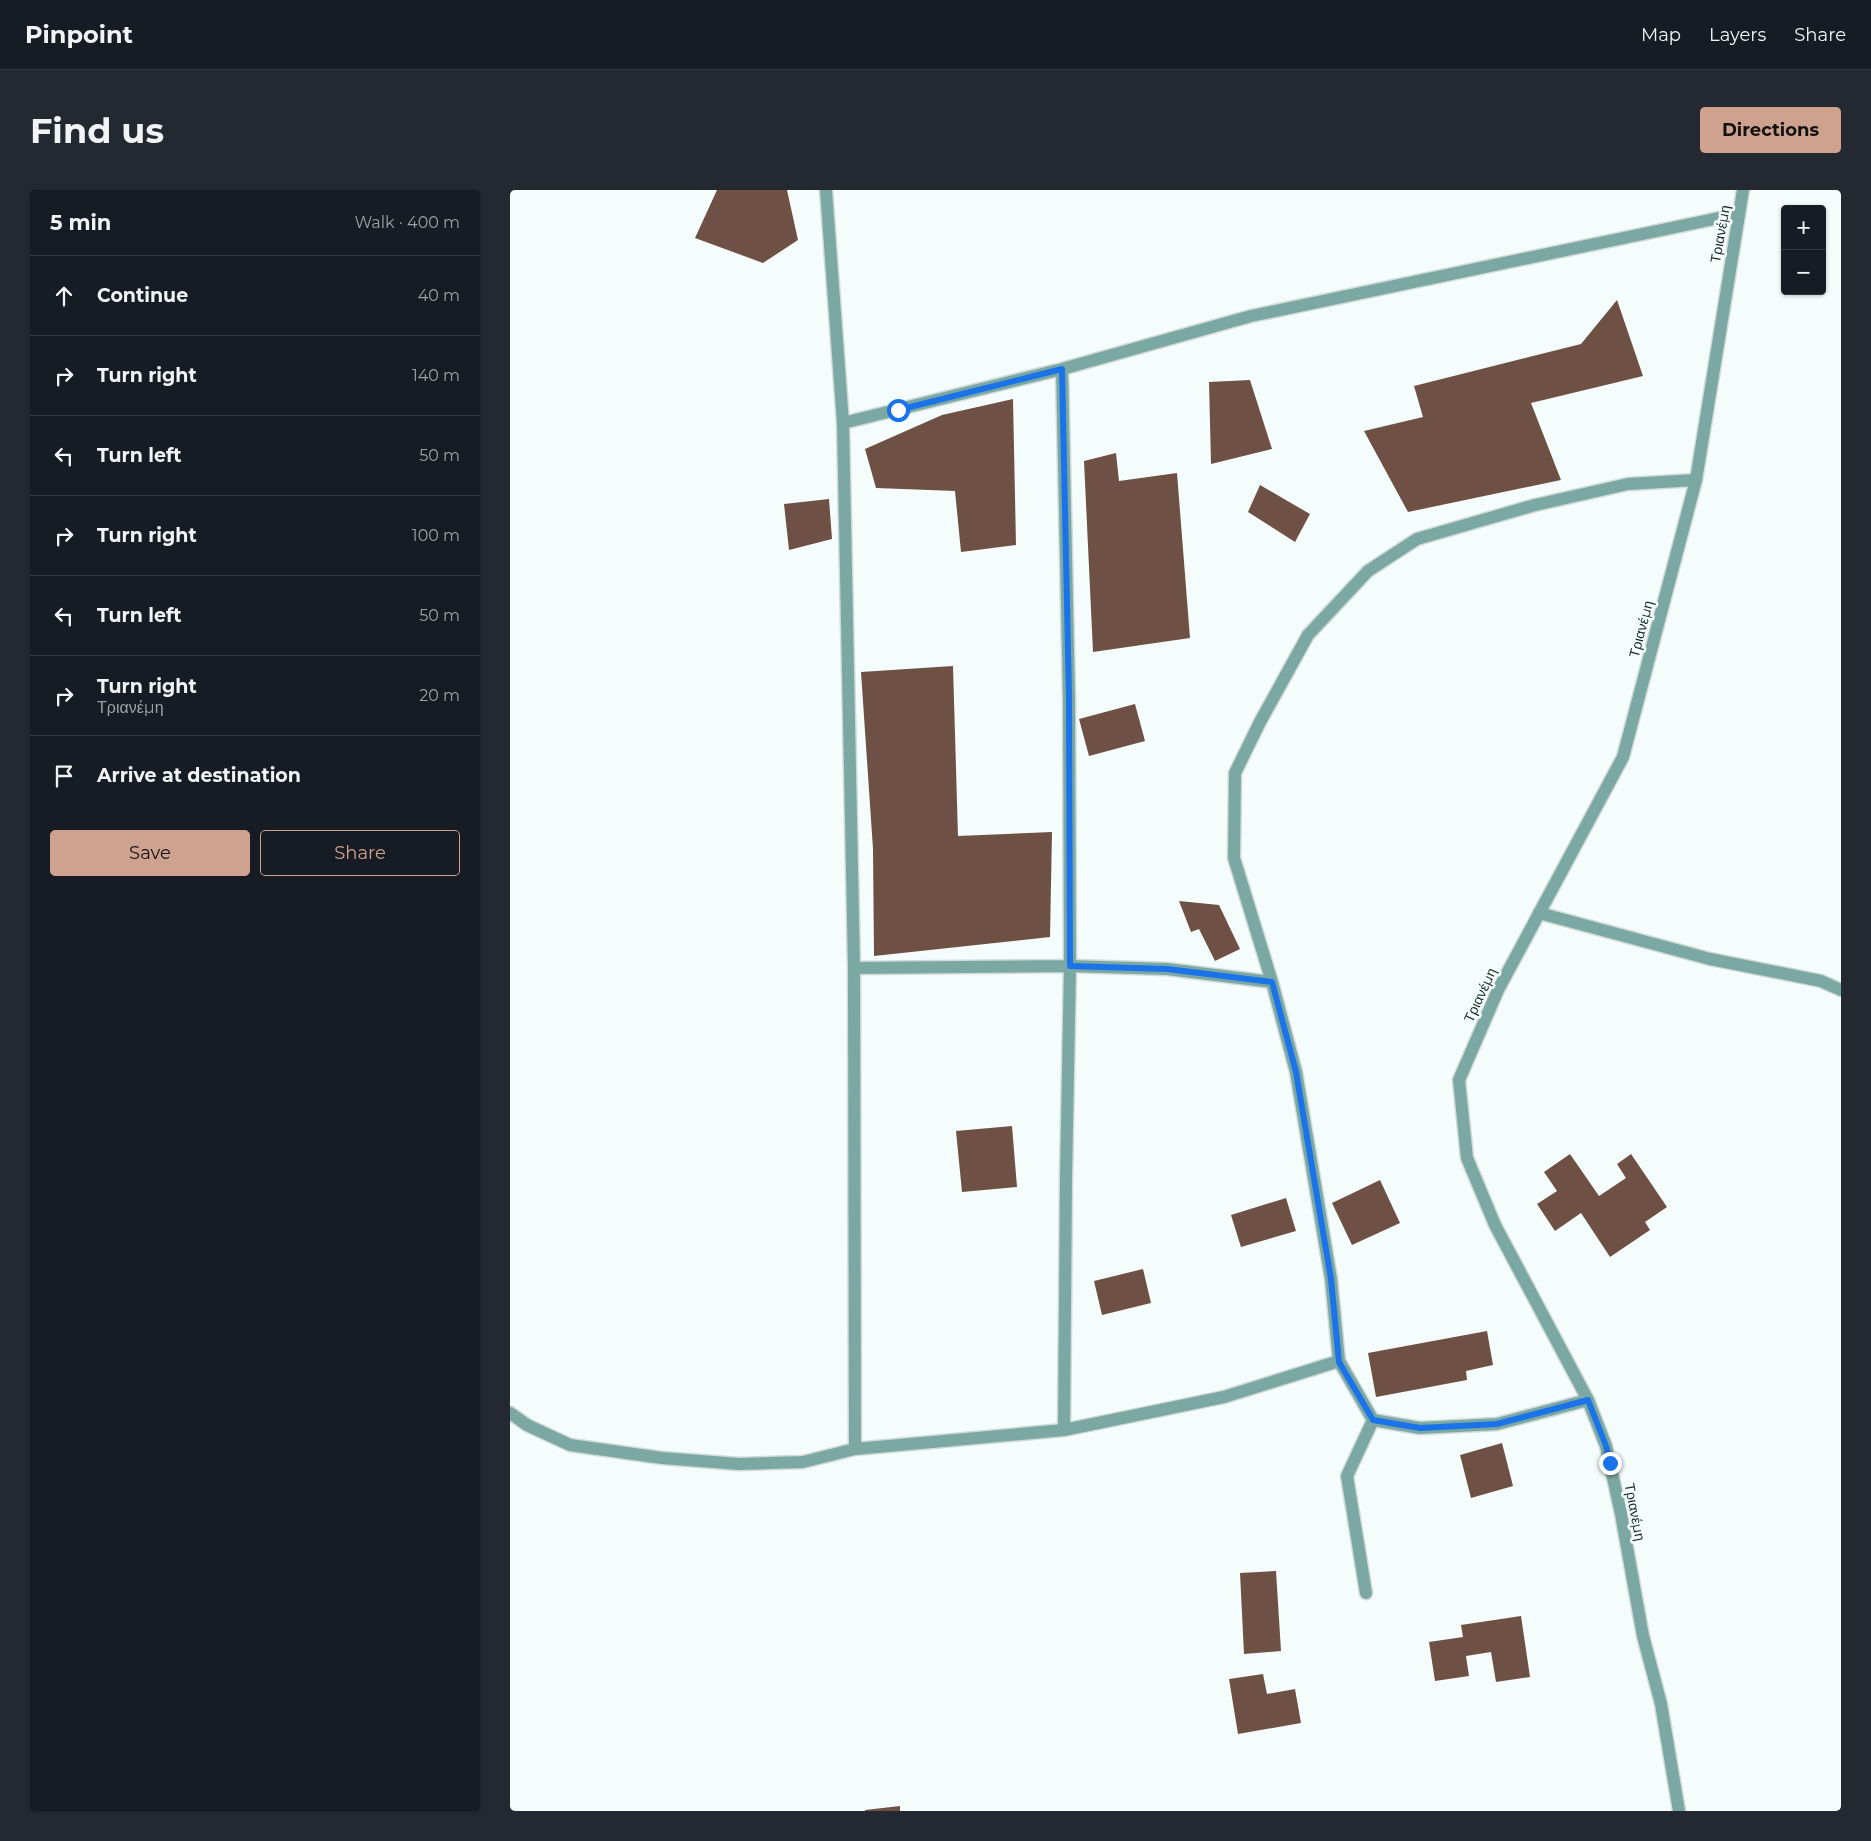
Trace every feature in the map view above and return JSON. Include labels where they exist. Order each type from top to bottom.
[{"type":"street","points":[[826,190],[843,424],[854,968],[855,1449]]},
{"type":"street","name":"Τριανέμη","points":[[1679,1811],[1661,1704],[1643,1636],[1621,1514],[1606,1446],[1588,1400],[1496,1225],[1467,1158],[1459,1080],[1498,990],[1623,757],[1696,480],[1743,190]]},
{"type":"street","points":[[843,424],[1062,369],[1251,316],[1738,214]]},
{"type":"street","points":[[1062,369],[1068,687],[1070,966],[1064,1430]]},
{"type":"street","points":[[1588,1400],[1497,1424],[1420,1428],[1373,1420],[1339,1362],[1331,1279],[1296,1072],[1272,982],[1234,858],[1235,772],[1308,635],[1368,571],[1417,540],[1535,505],[1628,484],[1696,480]]},
{"type":"street","points":[[1539,913],[1710,959],[1821,981],[1841,990]]},
{"type":"street","points":[[854,968],[1070,966],[1167,969],[1272,982]]},
{"type":"street","points":[[510,1413],[527,1424],[570,1445],[662,1458],[739,1464],[803,1462],[855,1449],[1064,1430],[1224,1397],[1339,1362]]},
{"type":"street","points":[[1366,1592],[1347,1476],[1373,1420]]},
{"type":"building","points":[[717,190],[787,190],[798,240],[763,263],[695,238]]},
{"type":"building","points":[[1617,300],[1643,376],[1531,403],[1561,480],[1408,512],[1364,431],[1423,417],[1414,386],[1581,344]]},
{"type":"building","points":[[1250,380],[1272,449],[1211,464],[1209,382]]},
{"type":"building","points":[[1013,399],[1016,545],[961,552],[955,491],[876,488],[865,449],[942,415]]},
{"type":"building","points":[[1116,453],[1119,481],[1177,473],[1190,638],[1093,652],[1084,461]]},
{"type":"building","points":[[1260,485],[1310,514],[1295,542],[1248,512]]},
{"type":"building","points":[[829,499],[832,539],[789,550],[784,504]]},
{"type":"building","points":[[953,666],[958,836],[1052,832],[1050,937],[874,956],[873,849],[861,672]]},
{"type":"building","points":[[1135,704],[1145,741],[1089,756],[1079,719]]},
{"type":"building","points":[[1179,901],[1219,905],[1240,949],[1215,961],[1199,929],[1191,932]]},
{"type":"building","points":[[1012,1126],[1017,1187],[962,1192],[956,1131]]},
{"type":"building","points":[[1570,1154],[1599,1196],[1626,1178],[1617,1164],[1631,1154],[1667,1207],[1645,1222],[1650,1230],[1610,1257],[1581,1213],[1555,1231],[1537,1204],[1557,1191],[1544,1172]]},
{"type":"building","points":[[1380,1180],[1400,1223],[1352,1245],[1332,1203]]},
{"type":"building","points":[[1286,1198],[1296,1231],[1241,1247],[1231,1215]]},
{"type":"building","points":[[1143,1269],[1151,1303],[1102,1315],[1094,1281]]},
{"type":"building","points":[[1487,1331],[1493,1365],[1466,1371],[1467,1380],[1376,1397],[1368,1353]]},
{"type":"building","points":[[1502,1443],[1513,1486],[1471,1498],[1460,1455]]},
{"type":"building","points":[[1276,1571],[1281,1651],[1244,1654],[1240,1573]]},
{"type":"building","points":[[1521,1616],[1530,1677],[1496,1682],[1491,1652],[1466,1656],[1469,1676],[1435,1681],[1429,1642],[1463,1637],[1461,1625]]},
{"type":"building","points":[[1263,1674],[1267,1694],[1295,1689],[1301,1723],[1238,1734],[1229,1679]]},
{"type":"building","points":[[900,1806],[900,1811],[865,1811],[865,1810]]},
{"type":"route","points":[[898,410],[1062,369],[1069,697],[1070,966],[1167,969],[1272,982],[1296,1072],[1331,1279],[1339,1362],[1373,1420],[1420,1428],[1497,1424],[1588,1400],[1606,1446],[1610,1463]]}]
